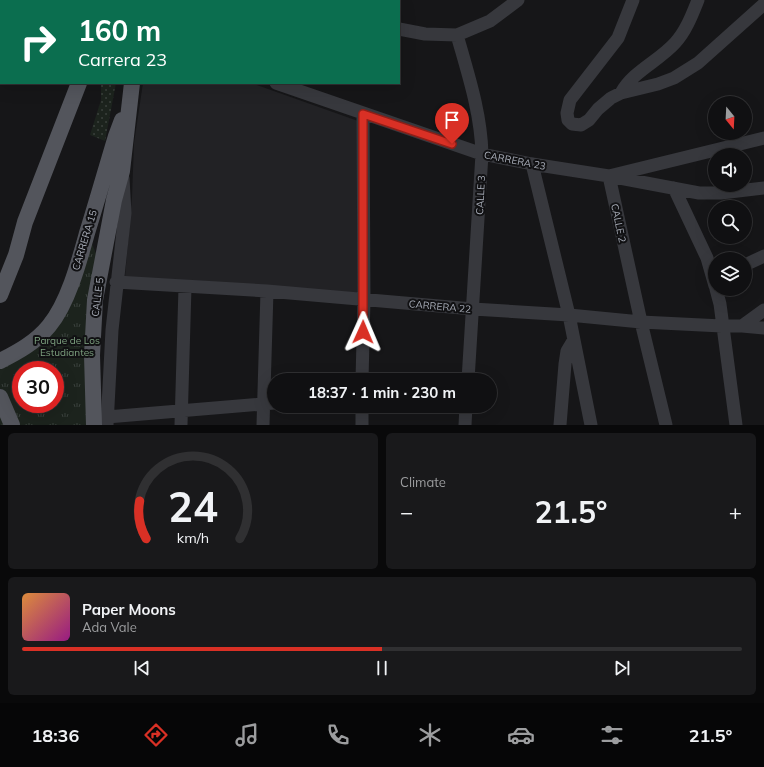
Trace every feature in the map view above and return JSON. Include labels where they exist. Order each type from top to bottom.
[{"type":"main road","points":[[48,162],[69,84]]},
{"type":"main road","points":[[0,295],[16,255],[25,222],[79,84]]},
{"type":"main road","name":"CALLE 5","points":[[98,418],[92,355],[95,300],[114,200],[122,171],[132,88]]},
{"type":"main road","name":"CARRERA 15","points":[[6,358],[28,346],[40,336],[59,312],[78,262],[132,88]]},
{"type":"main road","points":[[0,271],[25,222]]},
{"type":"main road","points":[[0,397],[12,422]]},
{"type":"street","points":[[400,28],[425,34],[457,35],[490,21],[518,0]]},
{"type":"street","points":[[633,0],[618,38],[570,100],[567,113],[568,120],[572,124],[578,125],[590,120],[598,109],[611,98],[621,93],[658,84],[680,75],[698,63],[764,4]]},
{"type":"street","points":[[621,93],[627,82],[675,44],[688,24],[698,0]]},
{"type":"street","name":"CALLE 3","points":[[457,35],[476,103],[482,138],[474,309],[469,373]]},
{"type":"street","name":"CARRERA 23","points":[[279,84],[482,154],[699,193],[721,193],[764,188]]},
{"type":"street","points":[[362,373],[364,300],[363,114]]},
{"type":"street","points":[[609,176],[764,138]]},
{"type":"street","points":[[532,164],[569,315],[591,425]]},
{"type":"street","name":"CALLE 5","points":[[98,418],[112,330],[116,282],[125,213],[122,171]]},
{"type":"street","name":"CALLE 2","points":[[609,176],[641,322],[666,425]]},
{"type":"street","points":[[674,188],[708,261]]},
{"type":"street","points":[[752,262],[764,256]]},
{"type":"street","name":"CARRERA 22","points":[[116,282],[267,291],[641,322],[764,328]]},
{"type":"street","points":[[181,425],[185,287]]},
{"type":"street","points":[[267,291],[268,373]]},
{"type":"street","points":[[718,296],[736,425]]},
{"type":"street","points":[[742,326],[764,310]]},
{"type":"street","points":[[560,425],[567,351],[573,341]]},
{"type":"street","points":[[98,418],[267,403]]},
{"type":"street","points":[[264,425],[267,412]]},
{"type":"street","points":[[362,413],[362,425]]},
{"type":"street","points":[[465,425],[466,413]]},
{"type":"shaded area","points":[[143,84],[254,84],[358,121],[358,293],[125,277],[132,197],[134,143]]},
{"type":"green space","points":[[101,84],[116,84],[105,141],[90,135],[101,100]]},
{"type":"green space","name":"Parque de Los Estudiantes","points":[[92,244],[101,265],[93,425],[0,425],[0,361],[28,346]]},
{"type":"route","points":[[363,332],[363,114],[452,144]]}]
